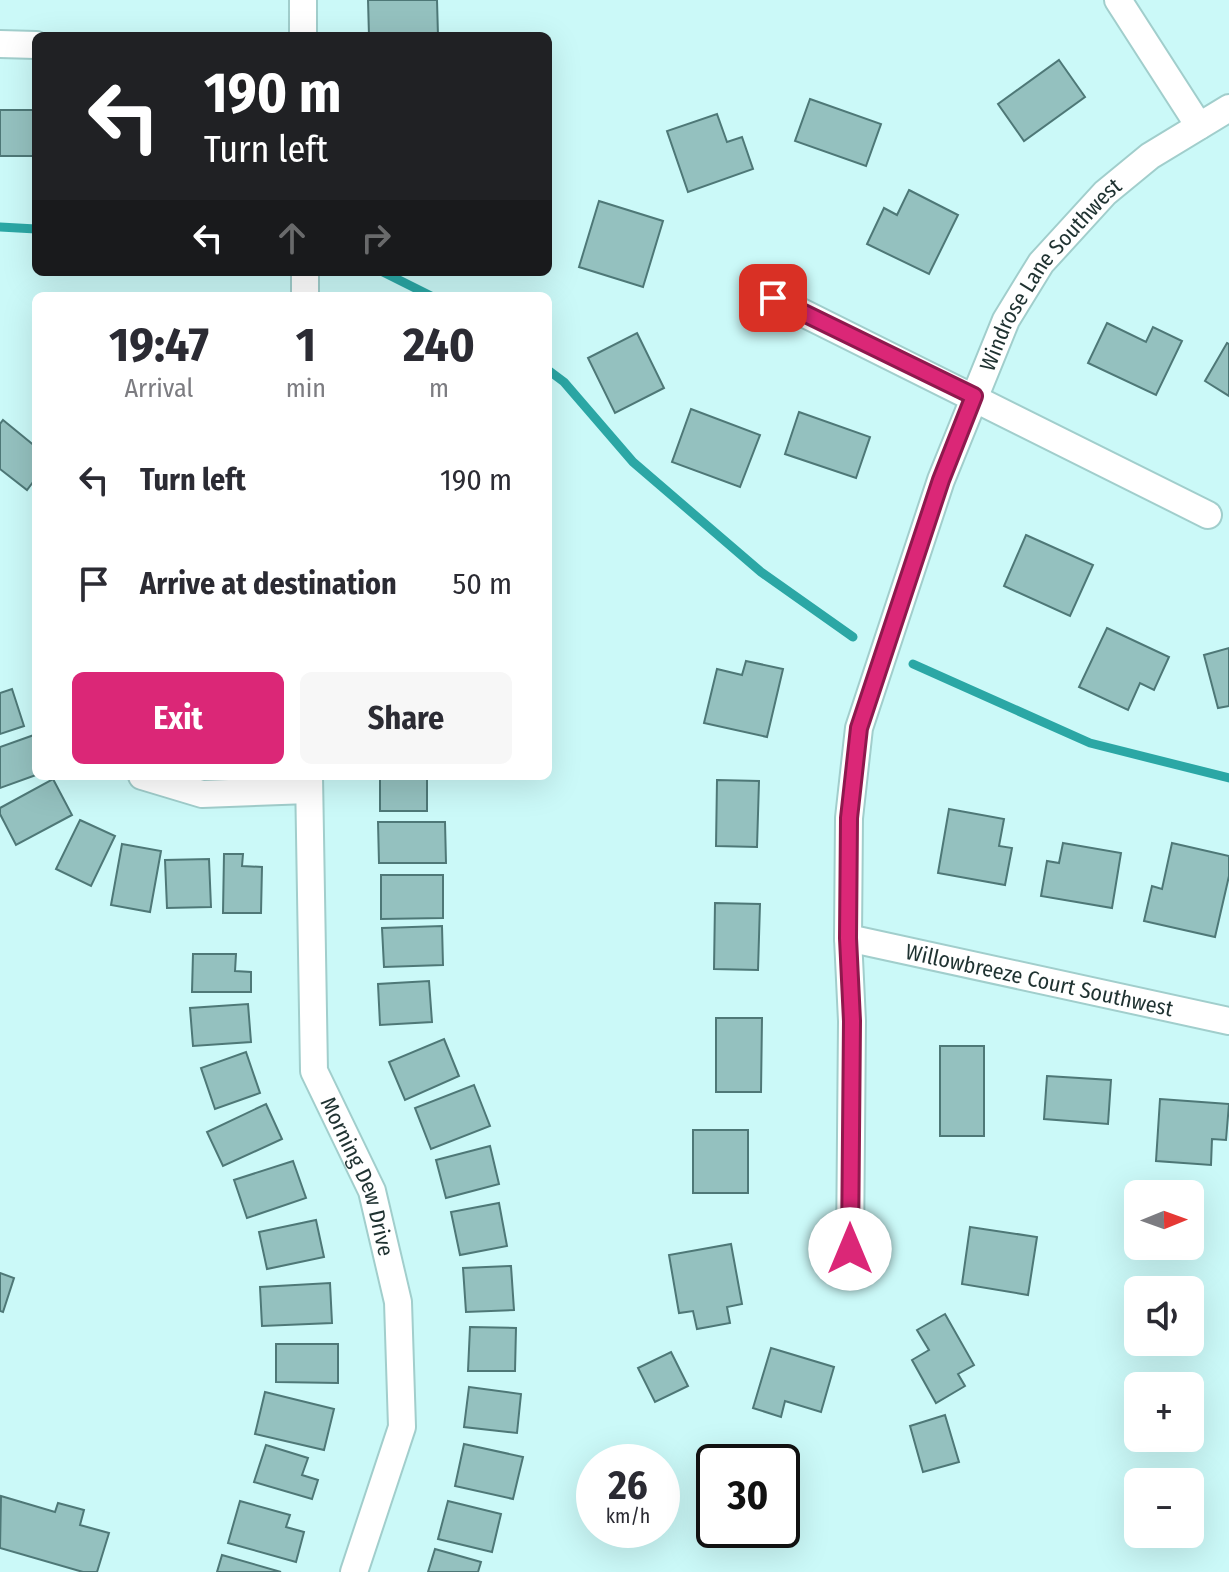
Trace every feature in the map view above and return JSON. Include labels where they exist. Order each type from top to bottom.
[{"type":"street","points":[[303,0],[303,32]]},
{"type":"street","points":[[1118,0],[1199,126]]},
{"type":"street","points":[[0,44],[32,45]]},
{"type":"street","name":"Windrose Lane Southwest","points":[[850,1249],[852,1021],[848,938],[849,818],[859,728],[941,480],[1006,320],[1041,263],[1105,193],[1150,156],[1229,108]]},
{"type":"street","points":[[773,298],[1208,515]]},
{"type":"street","points":[[155,780],[202,794],[309,783]]},
{"type":"street","name":"Morning Dew Drive","points":[[309,783],[314,1071],[372,1191],[398,1302],[402,1427],[354,1572]]},
{"type":"street","name":"Willowbreeze Court Southwest","points":[[848,938],[1229,1021]]},
{"type":"building","points":[[368,0],[437,0],[438,32],[369,32]]},
{"type":"building","points":[[1059,60],[1085,97],[1024,141],[998,104]]},
{"type":"building","points":[[810,99],[881,124],[866,166],[795,141]]},
{"type":"building","points":[[0,110],[32,110],[32,156],[0,156]]},
{"type":"building","points":[[717,114],[727,142],[742,137],[753,169],[688,192],[667,131]]},
{"type":"building","points":[[909,190],[958,215],[929,274],[867,244],[884,208],[897,215]]},
{"type":"building","points":[[599,201],[663,221],[643,287],[579,267]]},
{"type":"building","points":[[1107,323],[1146,342],[1153,327],[1182,341],[1156,395],[1088,363]]},
{"type":"building","points":[[637,333],[664,388],[615,413],[588,358]]},
{"type":"building","points":[[1229,344],[1229,396],[1205,381]]},
{"type":"building","points":[[691,409],[760,435],[740,487],[672,462]]},
{"type":"building","points":[[799,412],[870,437],[856,478],[785,454]]},
{"type":"building","points":[[3,420],[32,444],[32,483],[27,490],[0,469],[0,424]]},
{"type":"building","points":[[1026,535],[1093,565],[1070,616],[1004,586]]},
{"type":"building","points":[[1107,628],[1169,657],[1154,690],[1140,683],[1128,710],[1079,687]]},
{"type":"building","points":[[1229,648],[1229,706],[1218,708],[1204,655]]},
{"type":"building","points":[[746,661],[783,669],[767,737],[704,723],[717,669],[742,675]]},
{"type":"building","points":[[12,689],[24,726],[0,734],[0,693]]},
{"type":"building","points":[[32,736],[32,776],[0,788],[0,747]]},
{"type":"building","points":[[54,780],[72,815],[16,845],[0,808]]},
{"type":"building","points":[[380,780],[427,780],[427,811],[380,811]]},
{"type":"building","points":[[717,780],[759,781],[757,847],[716,846]]},
{"type":"building","points":[[949,809],[1004,819],[999,846],[1012,848],[1005,885],[938,873]]},
{"type":"building","points":[[80,820],[115,836],[91,886],[56,869]]},
{"type":"building","points":[[378,822],[445,822],[446,863],[379,863]]},
{"type":"building","points":[[1063,843],[1121,853],[1112,908],[1041,896],[1047,861],[1059,863]]},
{"type":"building","points":[[1172,843],[1229,856],[1229,876],[1215,937],[1144,921],[1152,886],[1162,889]]},
{"type":"building","points":[[122,844],[161,851],[150,912],[111,905]]},
{"type":"building","points":[[224,854],[243,854],[242,866],[262,867],[261,913],[223,913]]},
{"type":"building","points":[[209,859],[211,907],[167,908],[165,860]]},
{"type":"building","points":[[381,875],[443,875],[443,918],[381,919]]},
{"type":"building","points":[[715,903],[760,904],[758,970],[714,969]]},
{"type":"building","points":[[442,926],[443,965],[384,967],[382,928]]},
{"type":"building","points":[[193,954],[236,954],[235,971],[251,972],[251,992],[192,992]]},
{"type":"building","points":[[429,981],[432,1022],[380,1025],[378,984]]},
{"type":"building","points":[[248,1004],[251,1042],[193,1046],[190,1008]]},
{"type":"building","points":[[716,1018],[762,1018],[761,1092],[716,1092]]},
{"type":"building","points":[[444,1039],[459,1076],[405,1100],[389,1062]]},
{"type":"building","points":[[940,1046],[984,1046],[984,1136],[940,1136]]},
{"type":"building","points":[[246,1052],[260,1093],[215,1109],[201,1068]]},
{"type":"building","points":[[1047,1076],[1111,1080],[1108,1124],[1044,1119]]},
{"type":"building","points":[[474,1085],[490,1126],[431,1149],[415,1108]]},
{"type":"building","points":[[1160,1099],[1229,1104],[1226,1140],[1212,1139],[1211,1165],[1156,1161]]},
{"type":"building","points":[[266,1104],[282,1139],[223,1166],[207,1132]]},
{"type":"building","points":[[693,1130],[748,1130],[748,1193],[693,1193]]},
{"type":"building","points":[[490,1146],[499,1184],[446,1198],[436,1160]]},
{"type":"building","points":[[293,1161],[306,1198],[247,1218],[234,1180]]},
{"type":"building","points":[[499,1203],[507,1246],[460,1255],[451,1212]]},
{"type":"building","points":[[316,1220],[324,1257],[267,1269],[259,1232]]},
{"type":"building","points":[[970,1227],[1037,1237],[1028,1295],[962,1284]]},
{"type":"building","points":[[731,1244],[742,1304],[727,1307],[730,1323],[697,1329],[693,1311],[679,1313],[669,1255]]},
{"type":"building","points":[[511,1266],[514,1310],[466,1312],[463,1268]]},
{"type":"building","points":[[0,1273],[14,1278],[3,1312],[0,1311]]},
{"type":"building","points":[[330,1283],[332,1323],[262,1326],[260,1287]]},
{"type":"building","points":[[945,1314],[974,1365],[958,1374],[965,1386],[936,1403],[912,1360],[929,1350],[917,1330]]},
{"type":"building","points":[[470,1327],[516,1328],[515,1371],[468,1371]]},
{"type":"building","points":[[276,1344],[338,1344],[338,1383],[276,1382]]},
{"type":"building","points":[[771,1348],[834,1367],[821,1412],[785,1401],[781,1417],[753,1408]]},
{"type":"building","points":[[671,1352],[688,1386],[655,1402],[638,1368]]},
{"type":"building","points":[[469,1387],[521,1394],[517,1433],[464,1427]]},
{"type":"building","points":[[265,1392],[334,1409],[324,1450],[255,1434]]},
{"type":"building","points":[[945,1415],[959,1462],[923,1472],[910,1426]]},
{"type":"building","points":[[464,1444],[523,1457],[513,1499],[455,1486]]},
{"type":"building","points":[[266,1445],[308,1458],[302,1475],[318,1480],[312,1499],[254,1482]]},
{"type":"building","points":[[1,1496],[55,1512],[58,1503],[84,1510],[80,1525],[109,1533],[97,1572],[83,1572],[0,1548]]},
{"type":"building","points":[[240,1501],[290,1515],[286,1527],[304,1532],[296,1562],[228,1543]]},
{"type":"building","points":[[448,1501],[501,1514],[492,1552],[438,1539]]},
{"type":"building","points":[[435,1549],[481,1562],[478,1572],[428,1572]]},
{"type":"building","points":[[222,1555],[281,1572],[217,1572]]},
{"type":"waterway","points":[[0,227],[32,229]]},
{"type":"waterway","points":[[391,276],[423,292]]},
{"type":"waterway","points":[[552,373],[564,382],[633,462],[761,572],[853,637]]},
{"type":"waterway","points":[[913,664],[1090,743],[1229,778]]},
{"type":"route","points":[[773,298],[974,396],[941,480],[859,728],[849,818],[848,938],[852,1021],[850,1249]]}]
